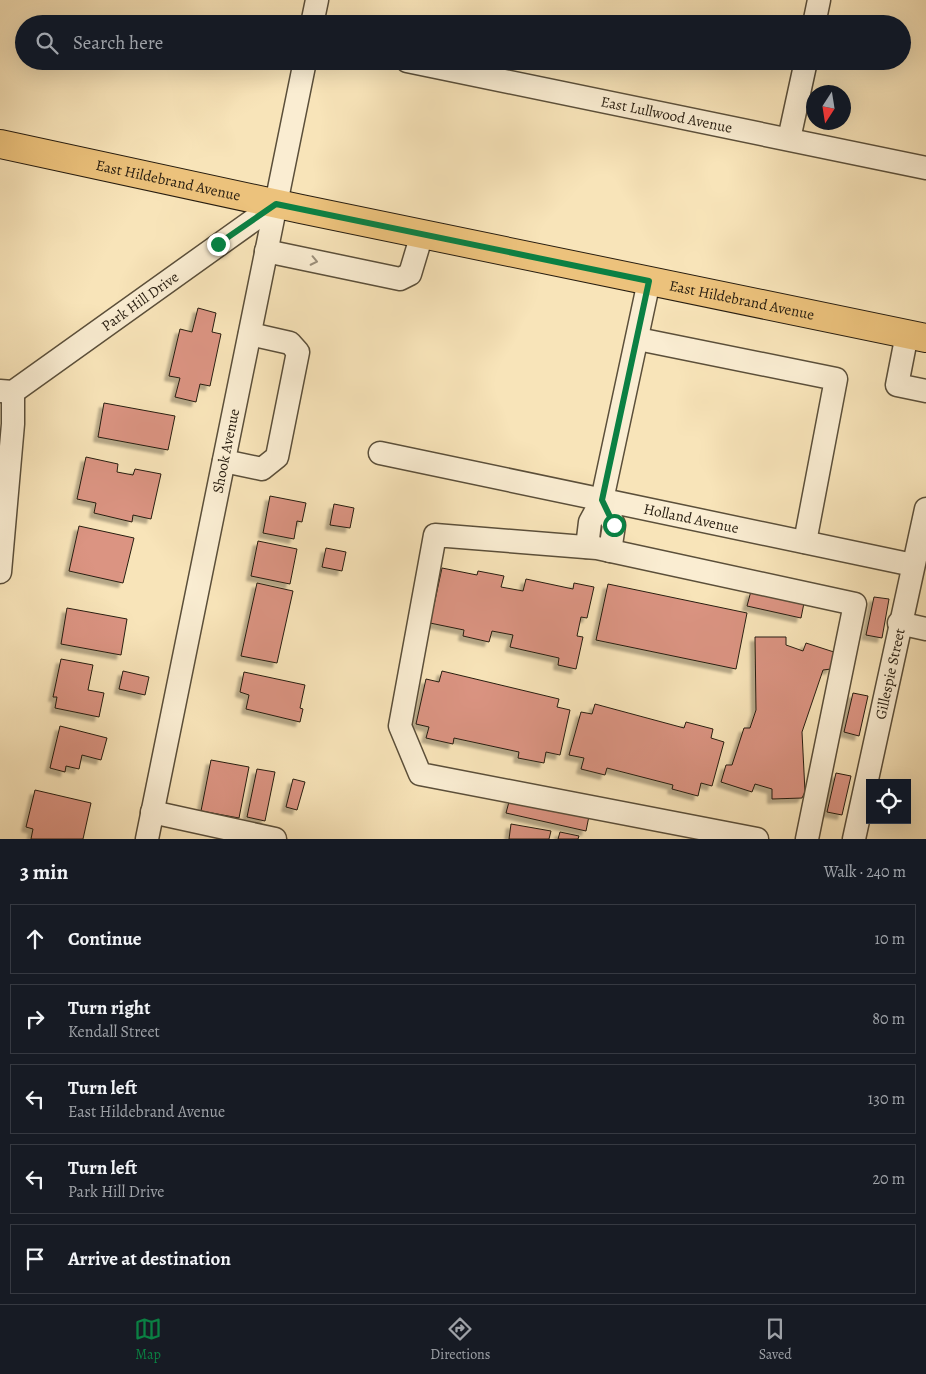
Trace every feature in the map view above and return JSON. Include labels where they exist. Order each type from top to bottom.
[{"type":"main road","name":"East Hildebrand Avenue","points":[[0,144],[276,204],[916,336]]},
{"type":"street","points":[[314,15],[317,0]]},
{"type":"street","points":[[816,15],[819,0]]},
{"type":"street","name":"Shook Avenue","points":[[147,839],[303,70]]},
{"type":"street","name":"East Lullwood Avenue","points":[[451,70],[926,168]]},
{"type":"street","points":[[789,139],[804,70]]},
{"type":"street","name":"Park Hill Drive","points":[[6,391],[276,204]]},
{"type":"street","points":[[266,251],[400,278],[410,274],[422,234]]},
{"type":"street","points":[[587,547],[590,522],[602,500],[649,281]]},
{"type":"street","points":[[224,461],[262,469],[277,457],[298,352],[290,343],[250,334]]},
{"type":"street","points":[[916,336],[897,385],[926,392]]},
{"type":"street","points":[[638,339],[836,379],[805,542]]},
{"type":"street","points":[[0,572],[13,424],[6,391]]},
{"type":"street","name":"Holland Avenue","points":[[380,453],[912,564]]},
{"type":"street","points":[[602,500],[614,525],[610,550]]},
{"type":"street","name":"Gillespie Street","points":[[854,839],[912,564],[926,509]]},
{"type":"street","points":[[757,839],[420,774],[400,726],[435,535],[610,550],[855,604],[806,839]]},
{"type":"street","points":[[899,624],[926,629]]},
{"type":"street","points":[[152,812],[275,839]]},
{"type":"building","points":[[198,308],[216,313],[212,332],[221,334],[210,386],[200,384],[196,402],[175,397],[180,378],[169,376],[180,329],[192,332]]},
{"type":"building","points":[[104,403],[175,416],[168,450],[98,437]]},
{"type":"building","points":[[86,457],[118,464],[117,472],[133,475],[135,469],[161,474],[151,519],[133,515],[132,522],[94,513],[96,503],[77,499]]},
{"type":"building","points":[[270,496],[306,503],[302,522],[297,521],[294,539],[263,533]]},
{"type":"building","points":[[334,504],[354,508],[350,528],[330,525]]},
{"type":"building","points":[[79,526],[134,538],[123,583],[69,571]]},
{"type":"building","points":[[258,541],[297,549],[290,584],[251,576]]},
{"type":"building","points":[[326,548],[346,552],[342,571],[322,567]]},
{"type":"building","points":[[442,568],[477,575],[478,571],[504,576],[501,587],[523,591],[526,579],[573,589],[574,583],[594,587],[587,618],[581,617],[577,636],[583,637],[576,669],[558,665],[559,658],[510,647],[513,635],[492,631],[489,642],[463,636],[464,630],[430,623]]},
{"type":"building","points":[[257,583],[293,591],[277,663],[241,656]]},
{"type":"building","points":[[608,584],[747,613],[736,669],[596,640]]},
{"type":"building","points":[[751,591],[804,603],[801,618],[747,606]]},
{"type":"building","points":[[874,597],[889,599],[882,638],[866,635]]},
{"type":"building","points":[[67,608],[127,619],[121,655],[61,644]]},
{"type":"building","points":[[755,637],[786,637],[786,645],[803,651],[806,643],[837,653],[831,669],[823,670],[802,732],[805,792],[802,798],[772,799],[772,789],[755,784],[752,792],[721,782],[726,765],[732,765],[744,728],[750,728],[756,710]]},
{"type":"building","points":[[61,659],[93,665],[88,690],[104,693],[99,717],[55,708],[57,697],[53,697]]},
{"type":"building","points":[[123,671],[149,677],[145,695],[119,689]]},
{"type":"building","points":[[442,671],[559,699],[557,707],[570,710],[560,755],[546,752],[544,763],[518,758],[519,752],[454,738],[453,744],[426,738],[429,727],[416,724],[426,679],[439,682]]},
{"type":"building","points":[[244,672],[305,685],[300,708],[303,709],[300,722],[246,709],[249,695],[240,692]]},
{"type":"building","points":[[853,693],[868,696],[859,736],[844,732]]},
{"type":"building","points":[[595,704],[684,728],[686,722],[713,729],[711,738],[724,742],[712,786],[701,783],[698,796],[672,789],[673,785],[607,768],[605,775],[581,769],[584,758],[569,755],[581,712],[592,714]]},
{"type":"building","points":[[60,726],[107,738],[101,760],[82,755],[79,769],[66,766],[65,772],[50,768]]},
{"type":"building","points":[[211,760],[249,767],[239,818],[201,811]]},
{"type":"building","points":[[257,769],[275,772],[265,821],[247,817]]},
{"type":"building","points":[[836,773],[851,776],[842,815],[827,812]]},
{"type":"building","points":[[293,779],[305,782],[297,810],[286,807]]},
{"type":"building","points":[[35,790],[91,803],[83,839],[31,839],[33,829],[26,827]]},
{"type":"building","points":[[510,798],[589,816],[586,831],[506,813]]},
{"type":"building","points":[[511,824],[551,831],[549,839],[509,839]]},
{"type":"building","points":[[560,832],[579,836],[578,839],[558,839]]},
{"type":"route","points":[[218,244],[276,204],[649,281],[602,500],[614,525]]}]
